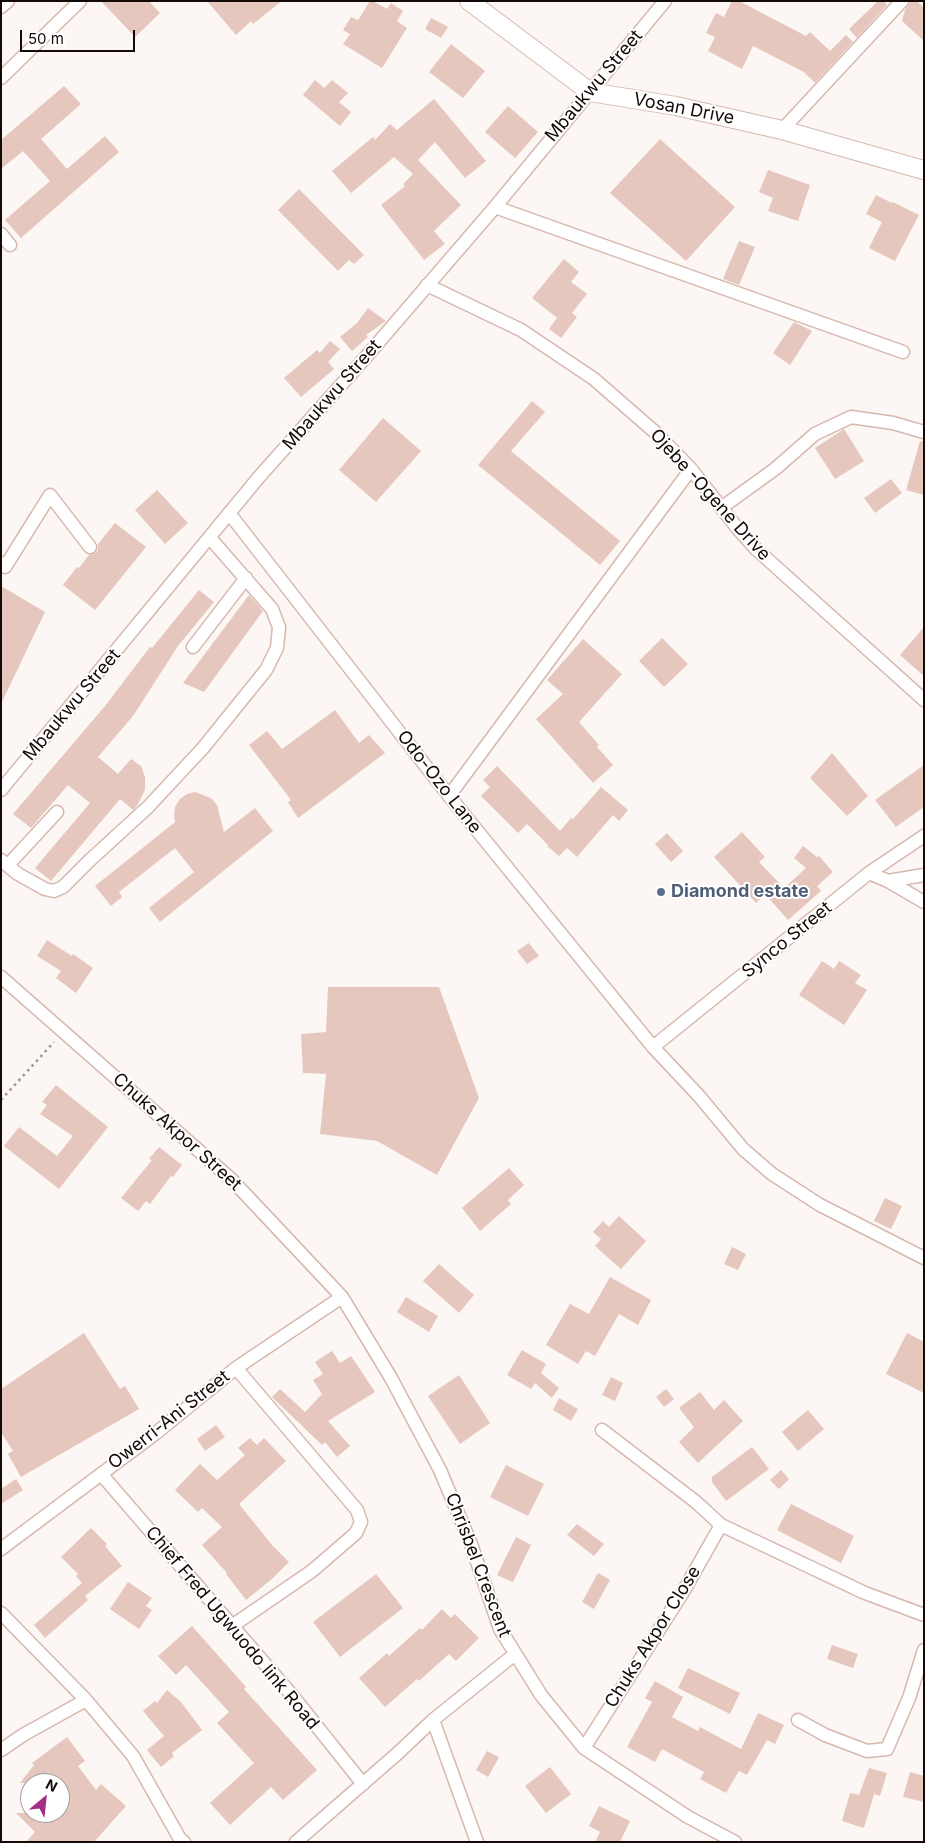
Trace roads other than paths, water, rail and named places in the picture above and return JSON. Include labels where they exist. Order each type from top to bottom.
[{"type":"street","points":[[1,7],[8,1]]},
{"type":"street","points":[[1,78],[80,1]]},
{"type":"street","name":"Vosan Drive","points":[[469,1],[590,92],[676,106],[782,130],[924,170]]},
{"type":"street","name":"Mbaukwu Street","points":[[1,790],[229,513],[495,207],[665,1]]},
{"type":"street","points":[[782,130],[902,1]]},
{"type":"street","points":[[495,207],[903,352]]},
{"type":"street","points":[[1,234],[10,245]]},
{"type":"street","name":"Ojebe -Ogene Drive","points":[[427,285],[521,330],[576,366],[656,433],[691,470],[738,529],[772,565],[924,700]]},
{"type":"street","points":[[722,508],[775,469],[815,434],[851,417],[924,432]]},
{"type":"street","points":[[449,796],[691,470]]},
{"type":"street","points":[[1,563],[5,567],[50,495],[90,547]]},
{"type":"street","name":"Odo-Ozo Lane","points":[[229,513],[449,796],[654,1047],[699,1096],[742,1149],[772,1174],[820,1205],[924,1258]]},
{"type":"street","points":[[57,812],[5,862],[18,874],[45,889],[54,891],[64,887],[110,841],[148,808],[203,748],[266,670],[277,648],[279,627],[272,609],[210,538]]},
{"type":"street","points":[[193,646],[246,578]]},
{"type":"street","name":"Synco Street","points":[[654,1047],[869,873],[924,836]]},
{"type":"street","points":[[869,873],[888,881],[924,902]]},
{"type":"street","points":[[888,881],[924,875]]},
{"type":"street","name":"Chuks Akpor Street","points":[[1,977],[232,1180],[342,1297]]},
{"type":"street","name":"Owerri-Ani Street","points":[[1,1549],[156,1433],[236,1368],[342,1297]]},
{"type":"street","name":"Chrisbel Crescent","points":[[342,1297],[391,1378],[440,1470],[470,1544],[500,1629],[541,1695],[584,1748],[688,1817],[732,1841]]},
{"type":"street","points":[[232,1626],[312,1571],[356,1533],[361,1522],[357,1510],[236,1368]]},
{"type":"street","points":[[602,1430],[696,1502],[721,1525],[865,1593],[924,1615]]},
{"type":"street","name":"Chief Fred Ugwuodo link Road","points":[[101,1474],[290,1694],[363,1784]]},
{"type":"street","name":"Chuks Akpor Close","points":[[584,1748],[683,1592],[721,1525]]},
{"type":"street","points":[[1,1613],[86,1700],[133,1756],[180,1841]]},
{"type":"street","points":[[798,1720],[825,1735],[866,1751],[887,1749],[909,1698],[924,1650]]},
{"type":"street","points":[[296,1842],[433,1720],[515,1654]]},
{"type":"street","points":[[1,1750],[23,1735],[86,1700]]},
{"type":"street","points":[[433,1720],[477,1842]]},
{"type":"place","name":"Diamond estate","points":[[661,892]]}]
